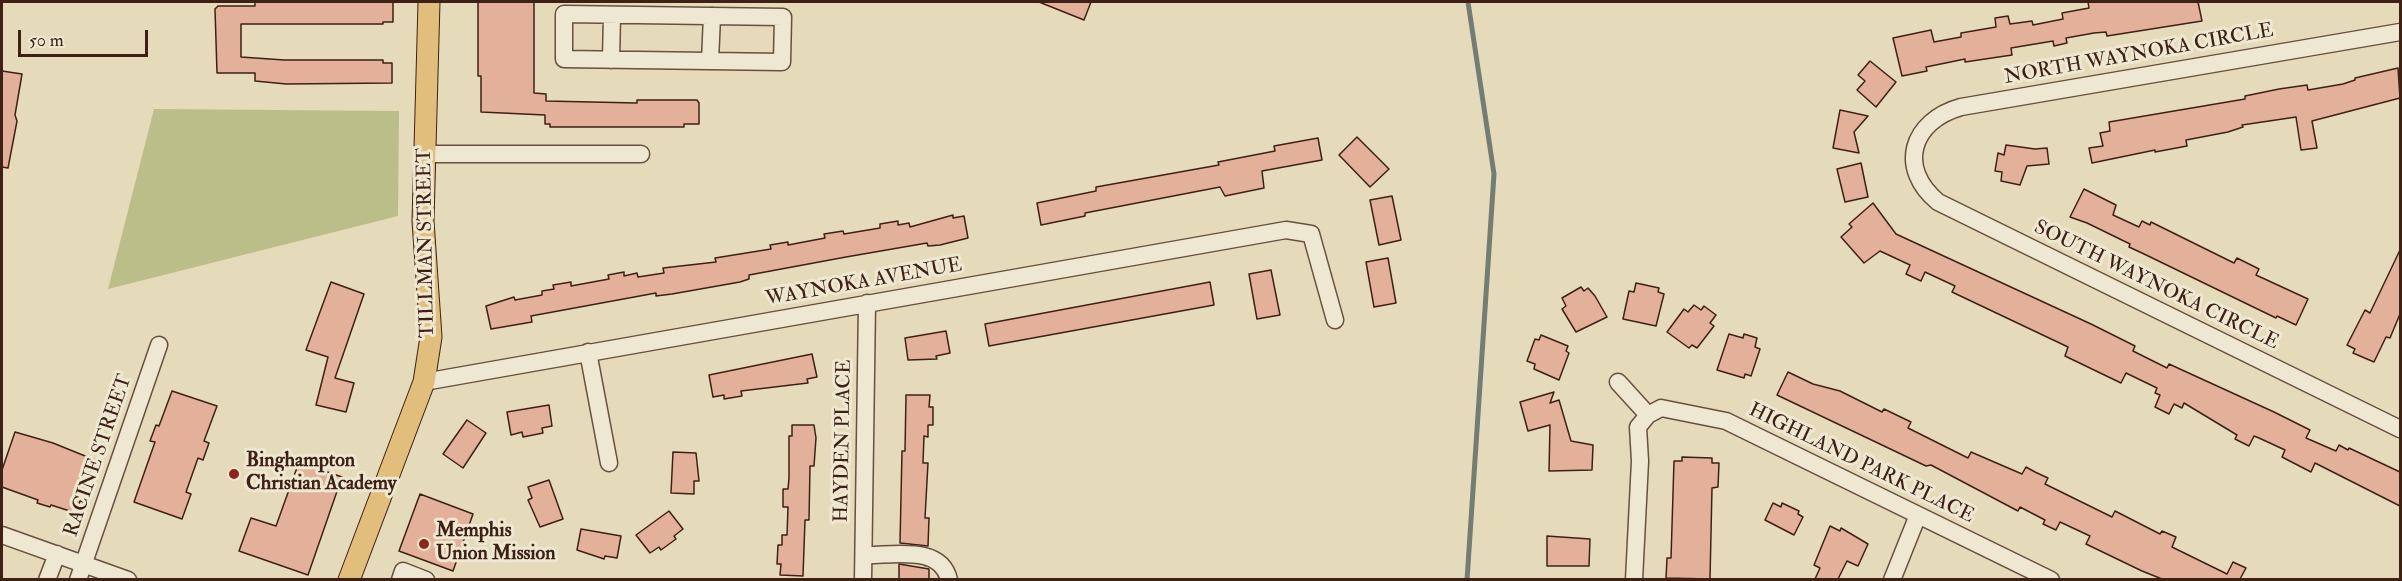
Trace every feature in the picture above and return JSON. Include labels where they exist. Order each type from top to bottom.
[{"type":"main road","name":"TILLMAN STREET","points":[[349,579],[424,382],[431,337],[423,221],[429,2]]},
{"type":"street","points":[[649,8],[712,16],[783,17],[782,62],[564,59],[564,14],[612,15],[649,8]]},
{"type":"street","points":[[611,60],[612,15]]},
{"type":"street","points":[[710,61],[712,16]]},
{"type":"street","name":"NORTH WAYNOKA CIRCLE","points":[[1915,159],[1916,147],[1924,127],[1940,114],[1961,107],[2400,32]]},
{"type":"street","points":[[425,154],[641,154]]},
{"type":"street","name":"SOUTH WAYNOKA CIRCLE","points":[[1915,159],[1920,182],[1938,202],[2400,429]]},
{"type":"street","name":"WAYNOKA AVENUE","points":[[424,382],[1286,230],[1311,234],[1335,320]]},
{"type":"street","name":"HAYDEN PLACE","points":[[863,579],[867,303]]},
{"type":"street","name":"RACINE STREET","points":[[81,572],[159,345]]},
{"type":"street","points":[[588,352],[609,463]]},
{"type":"street","points":[[1618,382],[1648,415],[1638,427],[1640,461],[1634,579]]},
{"type":"street","name":"HIGHLAND PARK PLACE","points":[[1648,415],[1661,408],[1726,422],[2051,579]]},
{"type":"street","points":[[1892,579],[1918,515]]},
{"type":"street","points":[[2,535],[57,554],[81,572],[128,579]]},
{"type":"street","points":[[47,579],[57,554]]},
{"type":"street","points":[[864,555],[930,556],[947,568],[949,579]]},
{"type":"street","points":[[400,579],[403,571],[426,579]]},
{"type":"green space","points":[[154,109],[399,111],[398,216],[108,289]]},
{"type":"building","points":[[255,2],[393,2],[393,22],[383,22],[383,24],[241,24],[241,57],[284,60],[383,60],[383,63],[392,63],[392,83],[286,84],[255,81],[255,73],[217,73],[215,9],[218,6],[255,6]]},
{"type":"building","points":[[478,2],[534,2],[534,93],[546,94],[546,101],[637,103],[637,100],[697,100],[699,124],[684,124],[684,127],[550,127],[550,124],[545,124],[545,115],[481,112],[481,76],[478,76]]},
{"type":"building","points":[[1039,2],[1091,2],[1084,20]]},
{"type":"building","points":[[2088,2],[2198,2],[2202,21],[2107,36],[2106,32],[2094,33],[2066,38],[2067,43],[2054,46],[2053,41],[2011,48],[2012,55],[1965,62],[1965,59],[1926,67],[1927,71],[1902,76],[1893,38],[1931,30],[1934,42],[1961,37],[1961,33],[1996,27],[1995,18],[2008,16],[2010,24],[2032,21],[2033,25],[2063,19],[2062,13],[2089,8]]},
{"type":"building","points":[[1870,61],[1896,82],[1876,107],[1857,90],[1865,81],[1858,75]]},
{"type":"building","points":[[2398,68],[2400,98],[2312,121],[2317,148],[2301,150],[2296,117],[2242,125],[2243,127],[2228,132],[2186,140],[2187,146],[2092,163],[2089,148],[2103,146],[2100,133],[2110,131],[2109,122],[2245,99],[2245,96],[2279,89],[2307,85],[2308,90],[2343,84],[2355,78]]},
{"type":"building","points":[[2,71],[22,74],[15,115],[17,121],[8,168],[2,167]]},
{"type":"building","points":[[1840,110],[1868,116],[1854,132],[1859,153],[1833,148]]},
{"type":"building","points":[[1357,137],[1389,169],[1370,187],[1339,155]]},
{"type":"building","points":[[1318,138],[1322,160],[1262,171],[1264,188],[1225,196],[1220,187],[1085,213],[1085,216],[1041,225],[1037,203],[1096,191],[1096,187],[1219,165],[1218,162],[1275,151],[1274,146]]},
{"type":"building","points":[[2006,145],[2035,149],[2047,148],[2049,164],[2027,166],[2020,185],[2001,181],[2002,172],[1995,171],[1998,153],[2004,155]]},
{"type":"building","points":[[1861,163],[1868,197],[1845,202],[1837,169]]},
{"type":"building","points":[[2084,189],[2116,205],[2113,215],[2139,227],[2142,221],[2150,225],[2151,222],[2234,263],[2237,258],[2259,269],[2256,275],[2308,299],[2296,325],[2277,316],[2276,318],[2129,247],[2130,244],[2070,217]]},
{"type":"building","points":[[1392,196],[1401,240],[1379,245],[1370,200]]},
{"type":"building","points":[[1873,203],[1896,234],[2091,324],[2135,346],[2133,351],[2167,368],[2169,364],[2274,412],[2310,430],[2306,438],[2336,451],[2339,445],[2348,450],[2349,448],[2400,472],[2400,506],[2315,463],[2311,472],[2282,457],[2285,450],[2254,436],[2249,446],[2235,439],[2237,435],[2184,403],[2182,408],[2174,404],[2169,414],[2155,407],[2160,395],[2155,393],[2157,388],[2126,373],[2121,383],[2065,356],[2068,347],[1952,292],[1955,286],[1925,272],[1921,281],[1906,274],[1910,265],[1880,251],[1864,263],[1841,237],[1852,227],[1849,224]]},
{"type":"building","points":[[953,215],[953,218],[964,216],[968,238],[940,245],[928,246],[927,243],[749,275],[749,279],[740,282],[672,294],[656,296],[656,293],[531,316],[532,322],[491,329],[486,306],[514,297],[515,300],[542,295],[542,291],[554,289],[553,285],[571,282],[571,286],[609,279],[608,275],[624,272],[624,276],[637,273],[638,277],[664,273],[663,268],[716,262],[715,258],[771,249],[770,245],[788,242],[788,245],[825,238],[824,234],[843,231],[844,234],[880,228],[880,224],[898,221],[898,225],[909,223],[910,227]]},
{"type":"building","points":[[2400,250],[2400,314],[2390,338],[2386,337],[2374,362],[2353,353],[2355,349],[2347,345],[2365,310],[2370,313]]},
{"type":"building","points":[[1388,258],[1396,303],[1374,307],[1366,262]]},
{"type":"building","points":[[1271,270],[1280,315],[1257,319],[1249,274]]},
{"type":"building","points":[[331,282],[364,294],[335,378],[354,383],[346,412],[316,405],[328,357],[306,350]]},
{"type":"building","points":[[1210,282],[1214,305],[989,346],[985,324]]},
{"type":"building","points":[[1636,283],[1659,288],[1658,292],[1664,294],[1656,326],[1623,319],[1629,291],[1634,292]]},
{"type":"building","points":[[1581,287],[1584,291],[1588,288],[1595,296],[1607,317],[1576,332],[1562,309],[1566,306],[1562,298]]},
{"type":"building","points":[[1694,305],[1701,310],[1704,306],[1716,315],[1710,323],[1714,326],[1697,348],[1692,345],[1689,348],[1667,332],[1684,309],[1688,312]]},
{"type":"building","points":[[946,331],[950,353],[936,356],[937,359],[908,360],[905,338]]},
{"type":"building","points":[[1729,334],[1743,338],[1744,334],[1757,338],[1755,347],[1760,349],[1751,376],[1745,374],[1744,378],[1717,370]]},
{"type":"building","points":[[1541,335],[1568,346],[1566,351],[1569,353],[1559,380],[1534,369],[1535,364],[1527,361],[1535,339],[1539,340]]},
{"type":"building","points":[[812,354],[817,377],[807,379],[808,383],[741,391],[742,396],[724,399],[724,395],[713,397],[709,375]]},
{"type":"building","points":[[1788,372],[1813,384],[1840,391],[1882,412],[1884,409],[1911,422],[1908,428],[1968,458],[1971,452],[2022,474],[2026,467],[2048,478],[2045,484],[2112,517],[2115,511],[2160,534],[2162,531],[2176,537],[2172,547],[2227,574],[2233,562],[2246,568],[2240,579],[2162,579],[2142,571],[2086,544],[2090,536],[2060,522],[2056,530],[2043,524],[2045,520],[2020,507],[2018,511],[1931,465],[1926,466],[1777,395]]},
{"type":"building","points":[[172,391],[217,406],[204,441],[209,443],[203,460],[198,458],[186,492],[191,494],[182,519],[134,502],[155,442],[150,441],[156,425],[159,426]]},
{"type":"building","points":[[1554,392],[1550,403],[1559,400],[1571,441],[1593,445],[1592,470],[1549,471],[1550,425],[1528,431],[1520,402]]},
{"type":"building","points":[[906,395],[930,395],[929,407],[933,407],[933,425],[928,425],[928,437],[924,436],[923,463],[928,463],[925,518],[929,518],[928,546],[900,543]]},
{"type":"building","points":[[549,405],[552,426],[542,428],[543,433],[523,437],[522,432],[511,435],[507,412]]},
{"type":"building","points":[[467,420],[486,433],[463,468],[443,454]]},
{"type":"building","points":[[792,425],[814,425],[816,438],[814,466],[810,466],[809,520],[805,520],[803,576],[780,575],[781,564],[777,564],[778,545],[782,545],[782,535],[787,535],[788,507],[783,507],[783,489],[788,489],[789,436],[792,436]]},
{"type":"building","points":[[15,432],[53,443],[95,460],[88,480],[94,482],[87,503],[80,501],[76,513],[37,503],[38,500],[2,487],[2,470]]},
{"type":"building","points":[[673,452],[696,453],[699,481],[694,481],[694,494],[671,493]]},
{"type":"building","points":[[1682,457],[1712,458],[1712,463],[1719,463],[1718,487],[1712,488],[1710,579],[1666,578],[1667,558],[1671,558],[1674,461],[1682,461]]},
{"type":"building","points":[[299,462],[342,477],[308,575],[239,551],[251,518],[276,526]]},
{"type":"building","points":[[549,480],[563,519],[540,527],[528,500],[532,498],[528,487]]},
{"type":"building","points":[[420,494],[473,514],[453,571],[399,551]]},
{"type":"building","points":[[1773,503],[1781,507],[1782,503],[1799,511],[1798,514],[1803,517],[1794,535],[1765,520]]},
{"type":"building","points":[[669,511],[683,529],[674,536],[676,539],[661,550],[659,547],[650,553],[636,535]]},
{"type":"building","points":[[1830,526],[1840,531],[1841,528],[1868,544],[1858,566],[1847,561],[1838,579],[1815,579],[1820,568],[1814,565]]},
{"type":"building","points":[[581,529],[621,536],[617,558],[605,556],[604,559],[577,550]]},
{"type":"building","points":[[1547,536],[1590,539],[1589,566],[1547,566]]},
{"type":"building","points":[[899,564],[929,569],[929,579],[899,579]]},
{"type":"waterway","points":[[1467,580],[1494,174],[1468,2]]},
{"type":"place","name":"Binghampton Christian Academy","points":[[234,474]]},
{"type":"place","name":"Memphis Union Mission","points":[[424,544]]}]
